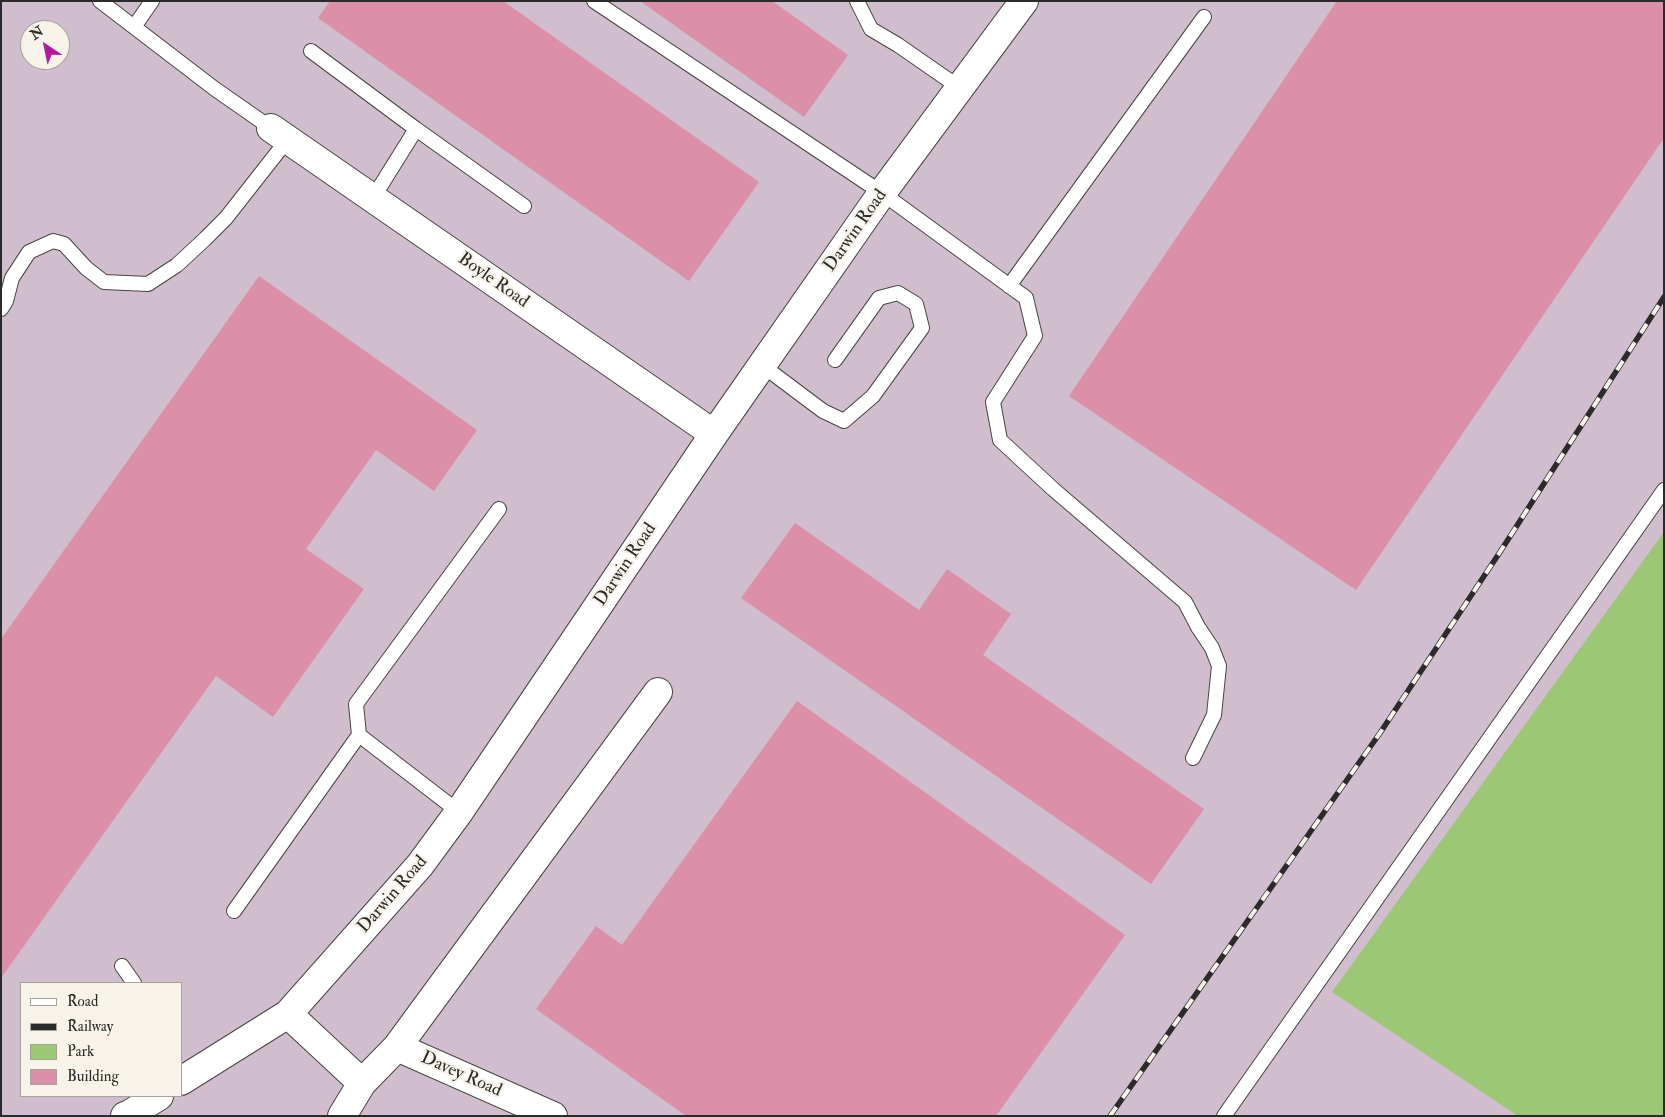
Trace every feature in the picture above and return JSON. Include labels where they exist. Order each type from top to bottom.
[{"type":"street","name":"Darwin Road","points":[[184,1074],[288,1014],[420,865],[459,812],[714,434],[882,192],[1024,1]]},
{"type":"street","name":"Boyle Road","points":[[280,133],[714,434]]},
{"type":"street","name":"Davey Road","points":[[342,1116],[362,1083],[397,1047],[658,692]]},
{"type":"street","points":[[288,1014],[362,1083]]},
{"type":"street","name":"Davey Road","points":[[397,1047],[552,1116]]},
{"type":"street","points":[[124,1116],[157,1097]]},
{"type":"lane","points":[[1,309],[6,301],[12,278],[29,252],[53,241],[64,244],[86,268],[104,282],[148,284],[177,265],[226,218],[280,133],[230,100],[100,1]]},
{"type":"lane","points":[[134,28],[152,1]]},
{"type":"lane","points":[[594,1],[882,192],[1026,298],[1035,336],[993,402],[1000,440],[1053,489],[1185,602],[1212,648],[1219,666],[1214,716],[1193,758]]},
{"type":"lane","points":[[857,1],[871,29],[898,45],[960,88]]},
{"type":"lane","points":[[1010,286],[1204,17]]},
{"type":"lane","points":[[311,51],[524,206]]},
{"type":"lane","points":[[373,198],[416,129]]},
{"type":"lane","points":[[763,366],[823,411],[844,421],[873,396],[922,328],[916,304],[898,293],[878,298],[835,360]]},
{"type":"lane","points":[[1224,1116],[1664,490]]},
{"type":"lane","points":[[234,912],[359,736],[356,704],[499,510]]},
{"type":"lane","points":[[359,736],[459,812]]},
{"type":"lane","points":[[122,966],[133,982]]},
{"type":"shaded area","points":[[1,1],[1664,1],[1664,1116],[1,1116]]},
{"type":"green space","points":[[1664,532],[1664,1116],[1518,1116],[1332,992]]},
{"type":"building","points":[[330,1],[503,1],[759,182],[689,281],[318,18]]},
{"type":"building","points":[[640,1],[772,1],[848,55],[804,117]]},
{"type":"building","points":[[1337,1],[1664,1],[1664,138],[1356,590],[1069,396]]},
{"type":"building","points":[[259,276],[477,430],[434,491],[376,450],[306,549],[364,589],[273,717],[216,676],[1,978],[1,639]]},
{"type":"building","points":[[795,523],[919,610],[947,569],[1011,614],[983,655],[1204,809],[1151,884],[741,598]]},
{"type":"building","points":[[797,701],[1125,935],[996,1116],[686,1116],[536,1009],[596,926],[622,945]]},
{"type":"railway","points":[[1110,1116],[1380,733],[1500,552],[1664,297]]}]
